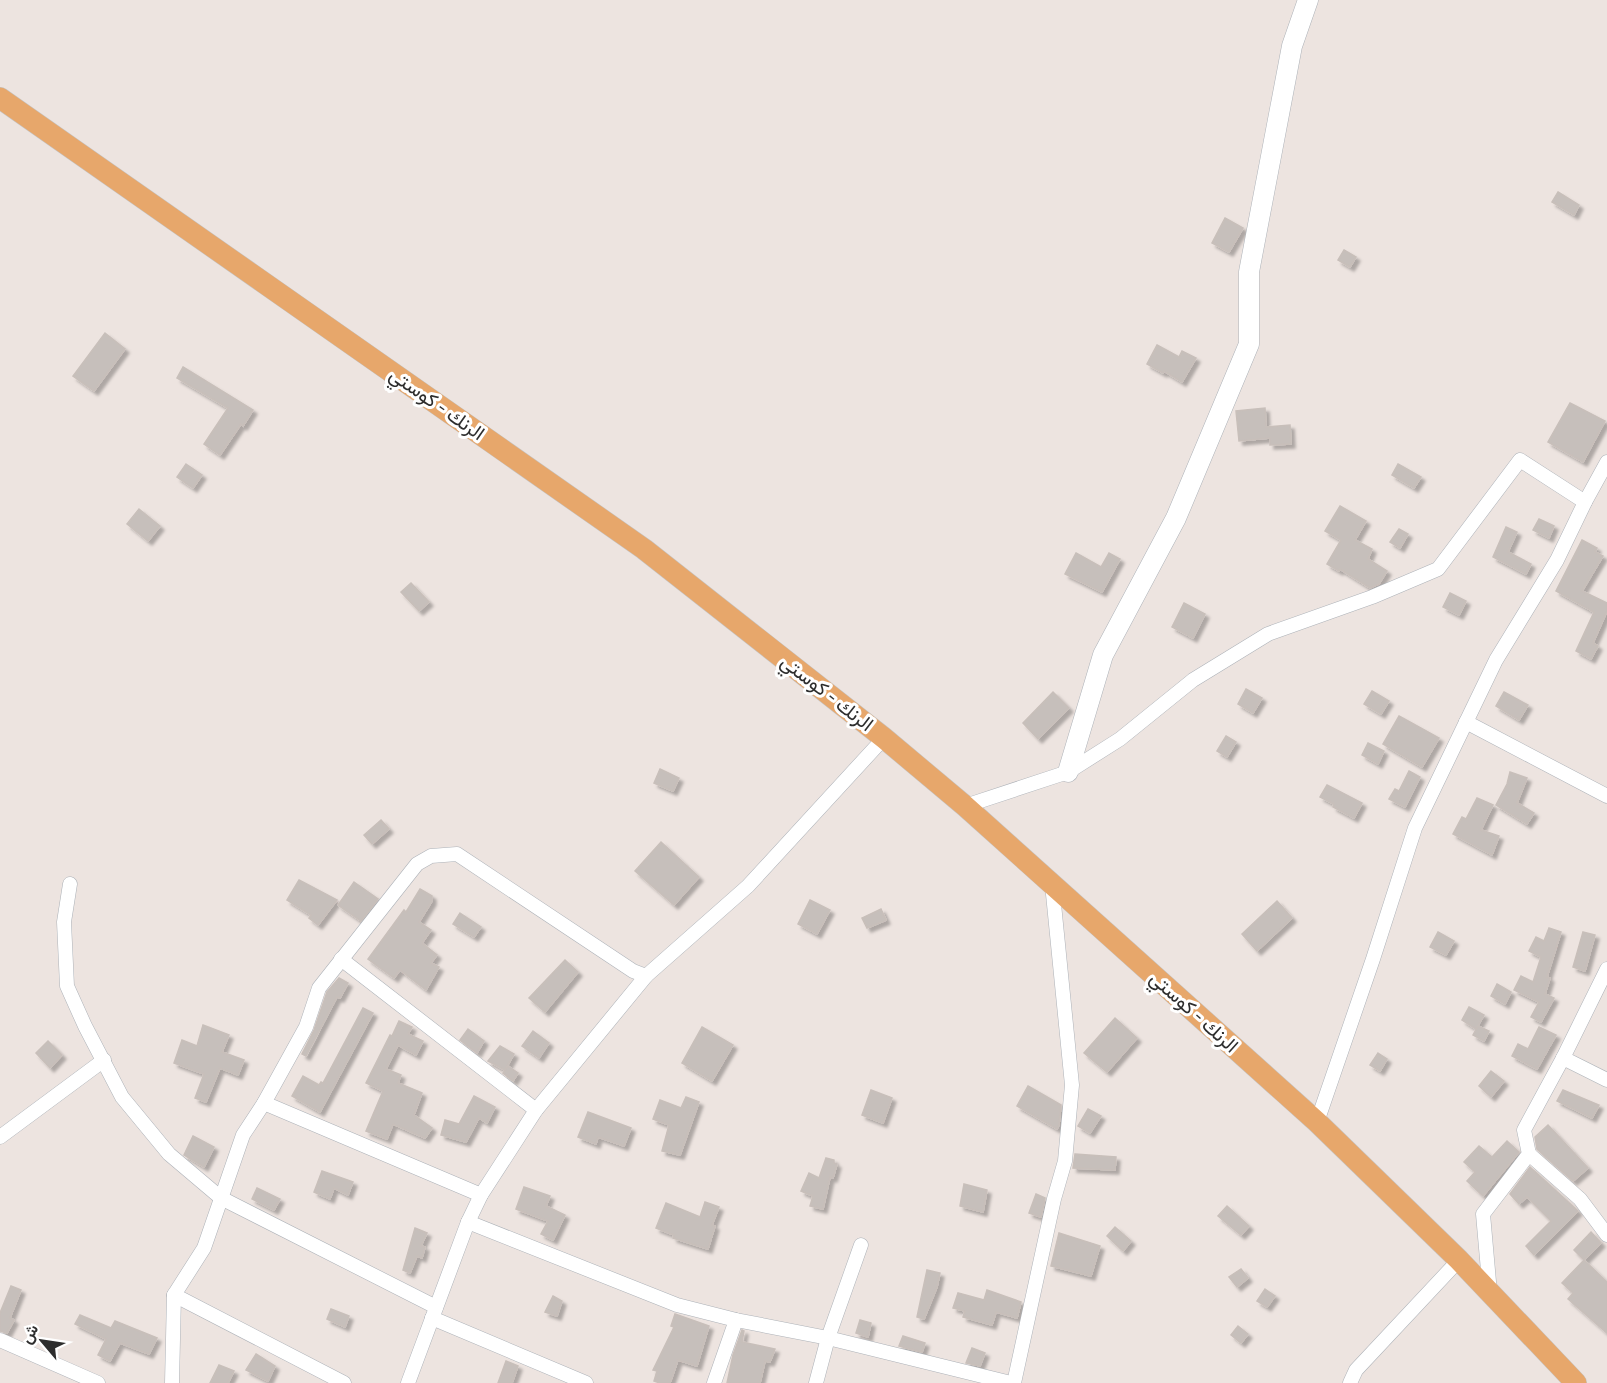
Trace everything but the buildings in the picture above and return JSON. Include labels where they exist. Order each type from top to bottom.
[{"type":"main road","name":"الرنك - كوستي","points":[[0,98],[644,549],[884,738],[965,806],[1317,1122],[1459,1260],[1576,1383]]},
{"type":"street","points":[[1068,772],[1103,656],[1176,518],[1249,345],[1249,272],[1292,46],[1308,0]]},
{"type":"street","points":[[965,806],[1068,772],[1120,739],[1193,680],[1268,634],[1372,597],[1438,568],[1521,460],[1585,502]]},
{"type":"street","points":[[1317,1122],[1415,828],[1496,660],[1557,560],[1607,462]]},
{"type":"street","points":[[1466,722],[1607,796]]},
{"type":"street","points":[[408,1383],[468,1222],[481,1195],[536,1110],[646,976],[748,886],[884,738]]},
{"type":"street","points":[[172,1383],[174,1295],[204,1248],[243,1135],[264,1103],[306,1027],[319,988],[417,864],[431,856],[457,854],[633,971],[646,976]]},
{"type":"street","points":[[70,884],[64,922],[67,986],[122,1097],[169,1154],[221,1198],[434,1312],[586,1383]]},
{"type":"street","points":[[468,1222],[677,1305],[736,1320],[828,1338],[1013,1383],[1054,1199],[1065,1161],[1072,1085],[1052,885]]},
{"type":"street","points":[[341,959],[536,1110]]},
{"type":"street","points":[[1607,969],[1524,1130],[1529,1154],[1580,1199],[1607,1235]]},
{"type":"street","points":[[1563,1058],[1607,1080]]},
{"type":"street","points":[[0,1137],[104,1060]]},
{"type":"street","points":[[264,1103],[481,1195]]},
{"type":"street","points":[[1491,1294],[1482,1214],[1529,1154]]},
{"type":"street","points":[[816,1383],[828,1338],[861,1245]]},
{"type":"street","points":[[1350,1383],[1356,1370],[1459,1260]]},
{"type":"street","points":[[174,1295],[344,1383]]},
{"type":"street","points":[[714,1383],[736,1320]]},
{"type":"street","points":[[0,1340],[98,1383]]}]
